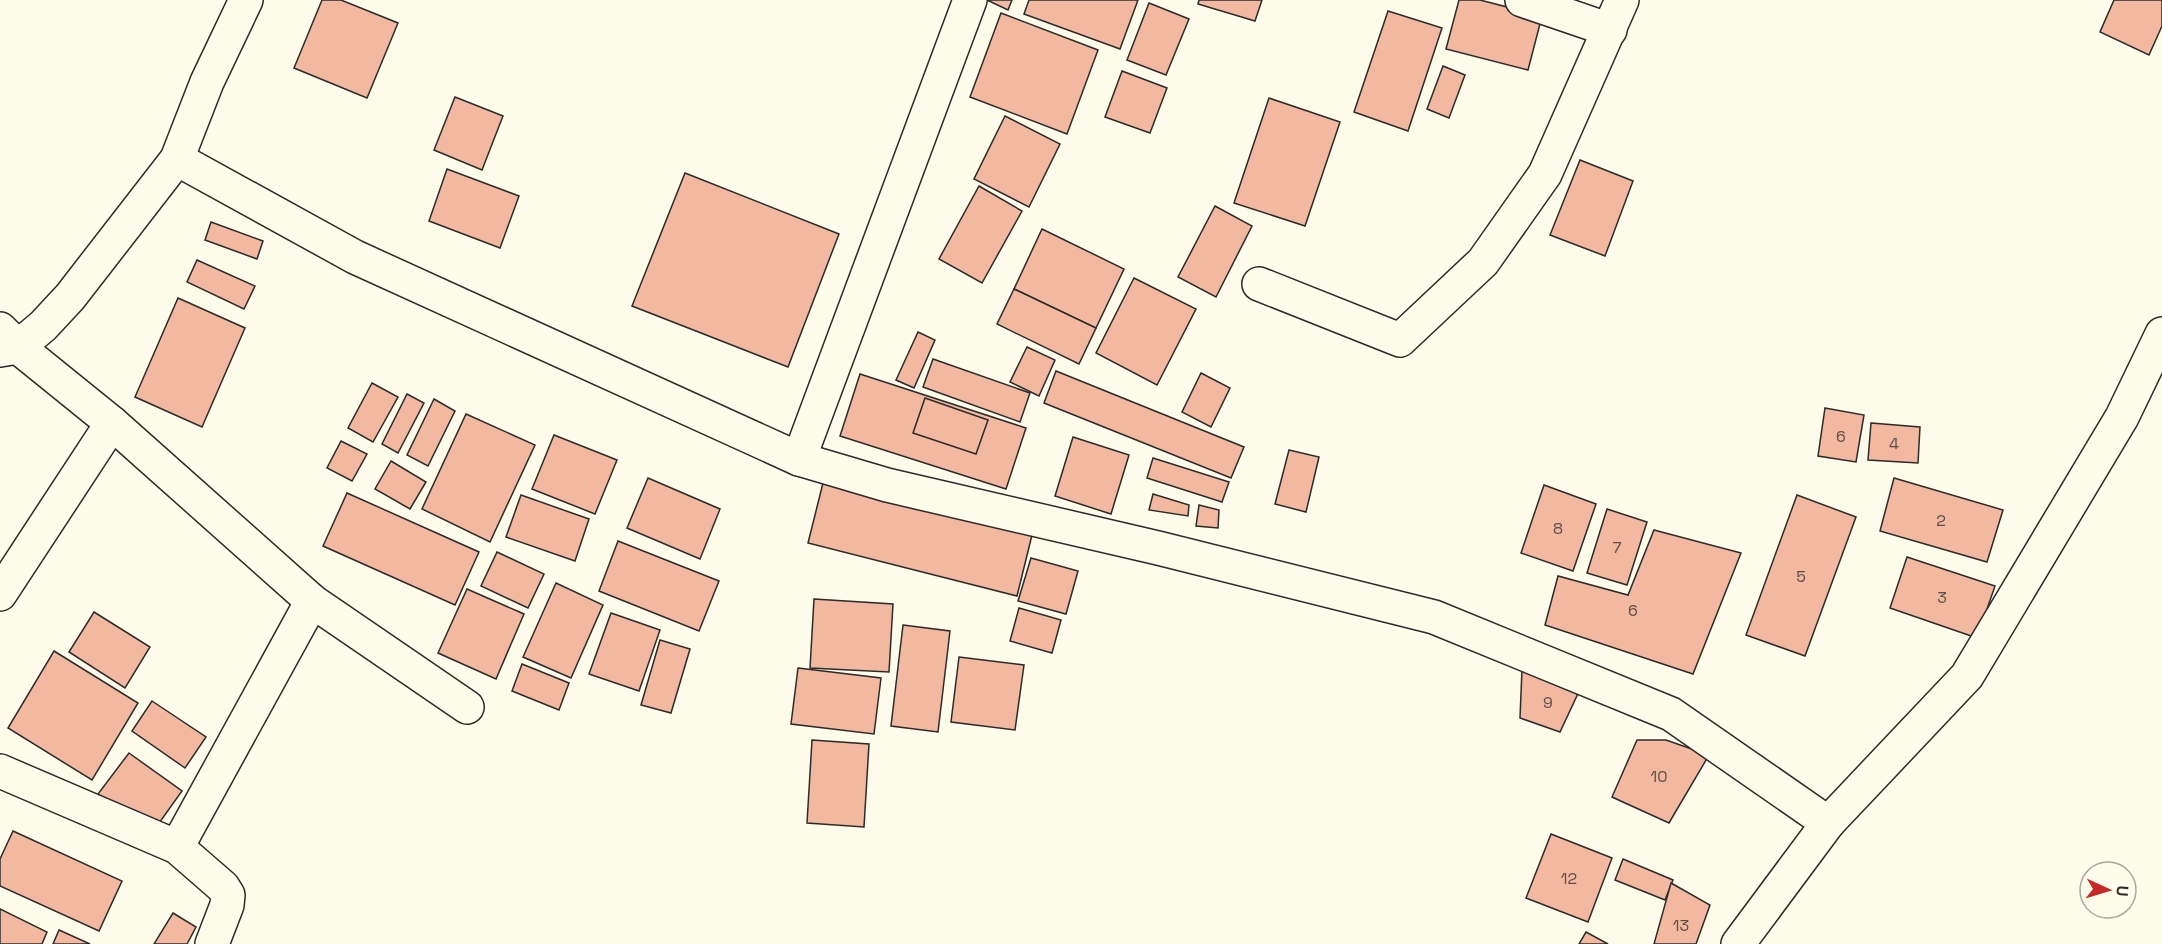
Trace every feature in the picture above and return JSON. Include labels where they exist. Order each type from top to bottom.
[{"type":"street","points":[[246,0],[207,82],[177,159],[70,297],[43,326],[6,342],[112,423],[312,601],[467,707]]},
{"type":"street","points":[[799,459],[970,0]]},
{"type":"street","points":[[1522,0],[1610,30]]},
{"type":"street","points":[[1259,284],[1400,340],[1483,262],[1545,174],[1622,0]]},
{"type":"street","points":[[177,159],[355,257],[799,459],[887,485],[1158,548],[1434,617],[1671,714],[1828,823]]},
{"type":"street","points":[[1738,944],[1828,823],[1967,676],[2122,417],[2162,334]]},
{"type":"street","points":[[0,594],[112,423]]},
{"type":"street","points":[[177,847],[312,601]]},
{"type":"street","points":[[0,771],[177,847],[223,887],[228,895],[227,905],[212,944]]},
{"type":"building","points":[[322,0],[341,0],[398,23],[367,98],[294,68]]},
{"type":"building","points":[[987,0],[1012,0],[1008,10]]},
{"type":"building","points":[[1029,0],[1138,0],[1120,49],[1024,14]]},
{"type":"building","points":[[1199,0],[1262,0],[1255,21],[1198,4]]},
{"type":"building","points":[[1459,0],[1480,0],[1542,16],[1528,70],[1446,49]]},
{"type":"building","points":[[2114,0],[2162,0],[2162,26],[2149,55],[2100,32]]},
{"type":"building","points":[[1149,3],[1189,19],[1166,75],[1127,60]]},
{"type":"building","points":[[1388,11],[1442,28],[1408,131],[1354,112]]},
{"type":"building","points":[[1001,13],[1098,50],[1067,134],[970,97]]},
{"type":"building","points":[[1443,66],[1465,75],[1449,118],[1427,109]]},
{"type":"building","points":[[1122,71],[1167,88],[1150,133],[1105,117]]},
{"type":"building","points":[[455,97],[503,116],[482,170],[434,150]]},
{"type":"building","points":[[1269,98],[1340,122],[1305,226],[1234,203]]},
{"type":"building","points":[[1005,116],[1060,144],[1029,207],[974,179]]},
{"type":"building","points":[[1580,160],[1633,181],[1605,256],[1550,235]]},
{"type":"building","points":[[447,169],[519,196],[500,248],[429,221]]},
{"type":"building","points":[[685,173],[839,234],[788,367],[632,306]]},
{"type":"building","points":[[979,186],[1022,211],[982,283],[939,259]]},
{"type":"building","points":[[1215,206],[1252,226],[1216,297],[1178,277]]},
{"type":"building","points":[[211,222],[263,241],[257,259],[205,240]]},
{"type":"building","points":[[1042,229],[1124,269],[1096,328],[1014,289]]},
{"type":"building","points":[[197,260],[255,286],[244,309],[187,282]]},
{"type":"building","points":[[1134,278],[1196,309],[1157,385],[1096,353]]},
{"type":"building","points":[[1014,289],[1096,328],[1079,364],[997,324]]},
{"type":"building","points":[[178,298],[245,328],[202,427],[135,397]]},
{"type":"building","points":[[918,332],[935,340],[914,388],[896,380]]},
{"type":"building","points":[[1027,347],[1055,360],[1039,396],[1010,382]]},
{"type":"building","points":[[933,359],[1030,393],[1020,422],[923,387]]},
{"type":"building","points":[[1056,371],[1244,447],[1231,478],[1044,403]]},
{"type":"building","points":[[1201,373],[1230,388],[1211,427],[1182,412]]},
{"type":"building","points":[[860,374],[1026,428],[1006,489],[840,436]]},
{"type":"building","points":[[372,383],[398,397],[373,442],[348,428]]},
{"type":"building","points":[[407,394],[424,403],[398,453],[382,444]]},
{"type":"building","points":[[925,398],[988,420],[976,454],[913,433]]},
{"type":"building","points":[[434,399],[455,411],[428,466],[407,455]]},
{"type":"building","points":[[1825,408],[1864,415],[1856,462],[1818,456]]},
{"type":"building","points":[[466,414],[535,445],[490,542],[422,509]]},
{"type":"building","points":[[1871,423],[1920,427],[1918,463],[1868,460]]},
{"type":"building","points":[[554,435],[617,460],[595,514],[532,489]]},
{"type":"building","points":[[1073,437],[1129,455],[1111,514],[1055,496]]},
{"type":"building","points":[[341,441],[367,454],[352,481],[327,468]]},
{"type":"building","points":[[1289,450],[1319,457],[1306,512],[1275,504]]},
{"type":"building","points":[[1153,458],[1229,482],[1222,502],[1147,478]]},
{"type":"building","points":[[391,461],[426,482],[410,509],[375,489]]},
{"type":"building","points":[[648,478],[720,509],[700,559],[627,528]]},
{"type":"building","points":[[1894,478],[2003,510],[1987,562],[1880,531]]},
{"type":"building","points":[[823,483],[1032,535],[1017,596],[808,543]]},
{"type":"building","points":[[1544,485],[1596,504],[1573,571],[1521,553]]},
{"type":"building","points":[[347,493],[479,552],[455,605],[323,546]]},
{"type":"building","points":[[1153,494],[1189,505],[1188,516],[1149,510]]},
{"type":"building","points":[[521,495],[589,519],[575,561],[506,537]]},
{"type":"building","points":[[1797,495],[1856,517],[1805,656],[1746,635]]},
{"type":"building","points":[[1199,505],[1219,510],[1218,528],[1196,526]]},
{"type":"building","points":[[1607,509],[1647,522],[1627,585],[1587,573]]},
{"type":"building","points":[[1654,530],[1741,553],[1693,674],[1545,625],[1558,576],[1628,595]]},
{"type":"building","points":[[618,541],[719,581],[699,631],[599,591]]},
{"type":"building","points":[[497,552],[544,574],[528,608],[481,586]]},
{"type":"building","points":[[1907,557],[1995,586],[1977,638],[1890,608]]},
{"type":"building","points":[[1031,558],[1078,571],[1066,614],[1018,601]]},
{"type":"building","points":[[556,583],[603,605],[571,678],[523,657]]},
{"type":"building","points":[[467,589],[524,614],[496,679],[438,653]]},
{"type":"building","points":[[814,599],[893,604],[889,672],[810,668]]},
{"type":"building","points":[[1019,608],[1061,620],[1052,653],[1010,641]]},
{"type":"building","points":[[94,612],[150,647],[125,688],[69,652]]},
{"type":"building","points":[[611,613],[660,630],[639,691],[589,674]]},
{"type":"building","points":[[903,625],[950,631],[938,732],[891,726]]},
{"type":"building","points":[[660,640],[690,649],[671,713],[641,705]]},
{"type":"building","points":[[54,651],[138,703],[92,780],[8,728]]},
{"type":"building","points":[[959,657],[1024,665],[1015,730],[951,722]]},
{"type":"building","points":[[522,664],[569,683],[559,710],[512,691]]},
{"type":"building","points":[[798,668],[881,678],[874,734],[791,724]]},
{"type":"building","points":[[1522,669],[1582,685],[1560,732],[1520,718]]},
{"type":"building","points":[[152,701],[206,737],[185,768],[132,731]]},
{"type":"building","points":[[812,740],[869,744],[864,827],[807,823]]},
{"type":"building","points":[[1637,740],[1666,740],[1709,755],[1669,823],[1612,797]]},
{"type":"building","points":[[129,753],[182,791],[152,833],[98,794]]},
{"type":"building","points":[[13,831],[122,881],[99,931],[0,886],[0,859]]},
{"type":"building","points":[[1551,834],[1612,858],[1588,922],[1526,898]]},
{"type":"building","points":[[1623,859],[1673,880],[1665,900],[1615,880]]},
{"type":"building","points":[[1671,883],[1710,905],[1696,944],[1654,944]]},
{"type":"building","points":[[0,909],[47,932],[42,944],[0,944]]},
{"type":"building","points":[[173,913],[196,927],[187,944],[154,944]]},
{"type":"building","points":[[59,930],[90,944],[53,944]]},
{"type":"building","points":[[1586,932],[1608,944],[1579,944]]}]
